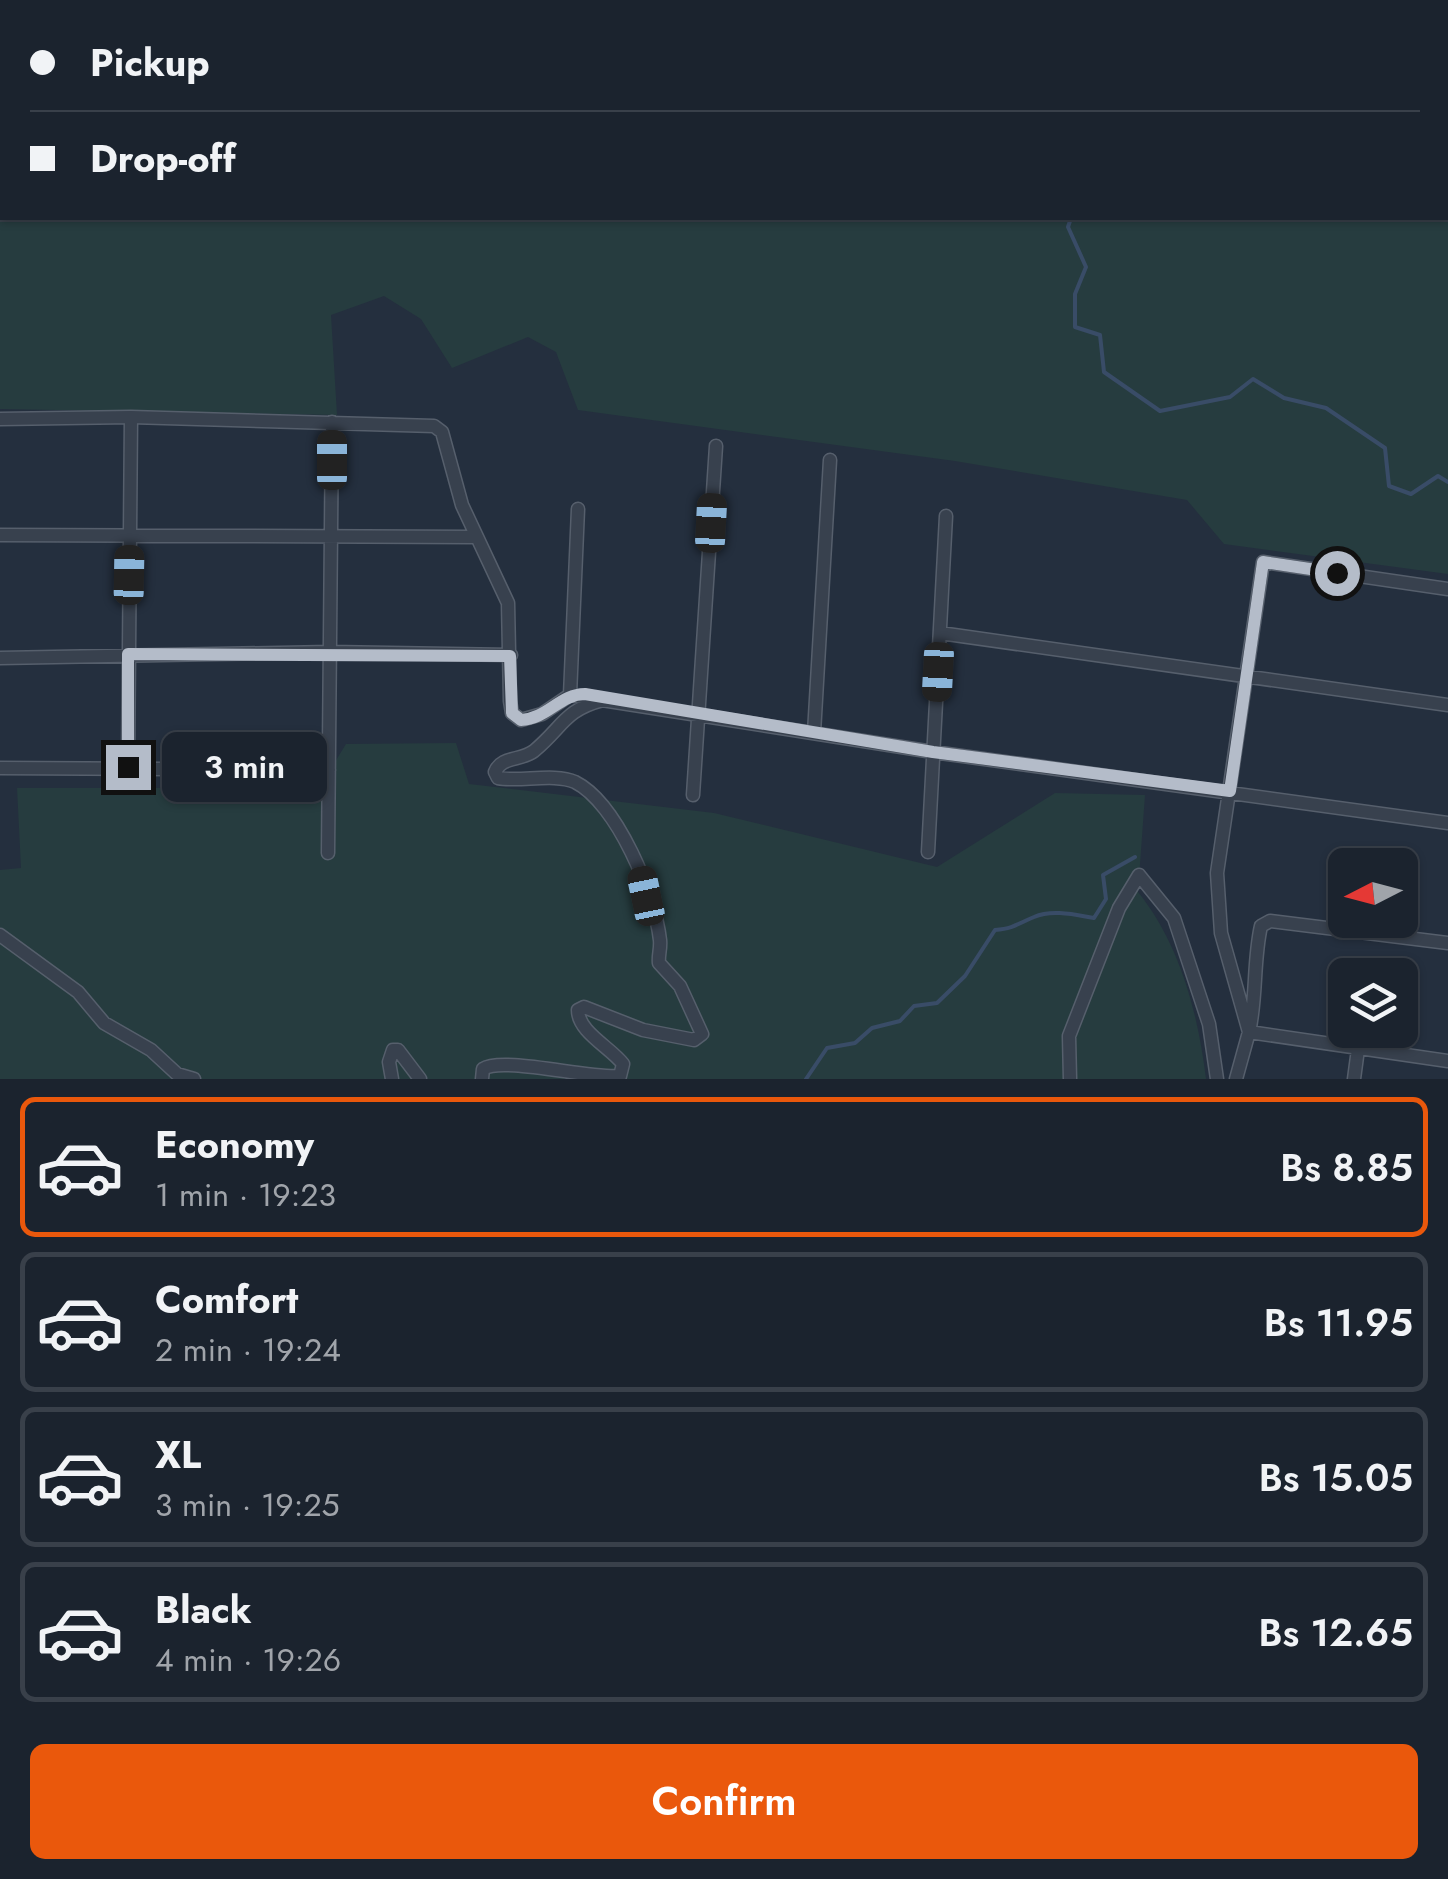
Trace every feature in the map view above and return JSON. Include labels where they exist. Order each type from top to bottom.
[{"type":"street","points":[[0,419],[131,417],[426,424],[442,432],[475,537],[508,604],[512,713],[521,720],[542,714],[570,694],[933,752],[1448,823]]},
{"type":"street","points":[[128,767],[131,417]]},
{"type":"street","points":[[328,853],[332,422]]},
{"type":"street","points":[[694,795],[716,446]]},
{"type":"street","points":[[814,733],[830,460]]},
{"type":"street","points":[[570,694],[578,509]]},
{"type":"street","points":[[928,852],[946,516]]},
{"type":"street","points":[[0,534],[475,537]]},
{"type":"street","points":[[1249,1032],[1216,903],[1263,562],[1448,589]]},
{"type":"street","points":[[940,633],[1448,705]]},
{"type":"street","points":[[0,658],[330,652],[510,656]]},
{"type":"street","points":[[482,1079],[483,1069],[494,1064],[535,1072],[620,1076],[622,1064],[617,1056],[580,1022],[578,1010],[584,1007],[662,1035],[694,1040],[702,1034],[680,986],[659,963],[660,941],[639,863],[594,795],[569,780],[516,781],[498,778],[495,772],[503,761],[535,750],[570,711],[604,699]]},
{"type":"street","points":[[0,768],[330,770]]},
{"type":"street","points":[[1070,1079],[1069,1036],[1119,908],[1139,875],[1174,918],[1209,1024],[1217,1079]]},
{"type":"street","points":[[1236,1079],[1256,998],[1257,944],[1262,926],[1270,922],[1448,943]]},
{"type":"street","points":[[0,935],[78,992],[104,1023],[150,1050],[167,1068],[194,1079]]},
{"type":"street","points":[[1249,1032],[1328,1044]]},
{"type":"street","points":[[1354,1079],[1358,1048],[1448,1061]]},
{"type":"street","points":[[392,1079],[388,1062],[393,1050],[398,1050],[420,1079]]},
{"type":"green space","points":[[0,220],[1448,220],[1448,574],[1224,544],[1187,500],[955,461],[578,410],[556,352],[528,337],[452,368],[421,319],[384,296],[331,315],[337,415],[0,409]]},
{"type":"green space","points":[[456,743],[469,784],[714,813],[937,867],[1055,793],[1145,795],[1138,892],[1165,934],[1185,980],[1206,1079],[0,1079],[0,870],[21,868],[17,788],[319,788],[346,744]]},
{"type":"waterway","points":[[1070,220],[1068,227],[1086,267],[1075,294],[1075,327],[1100,335],[1104,372],[1160,411],[1230,397],[1253,379],[1284,398],[1326,408],[1385,448],[1389,486],[1411,494],[1438,476],[1448,482]]},
{"type":"waterway","points":[[806,1079],[827,1048],[855,1043],[872,1028],[900,1021],[914,1006],[937,1003],[965,976],[995,930],[1048,913],[1094,918],[1106,899],[1103,875],[1135,857]]},
{"type":"route","points":[[128,767],[128,654],[330,652],[510,656],[512,713],[521,720],[542,714],[570,694],[585,694],[933,752],[1230,791],[1263,562],[1337,573]]}]
